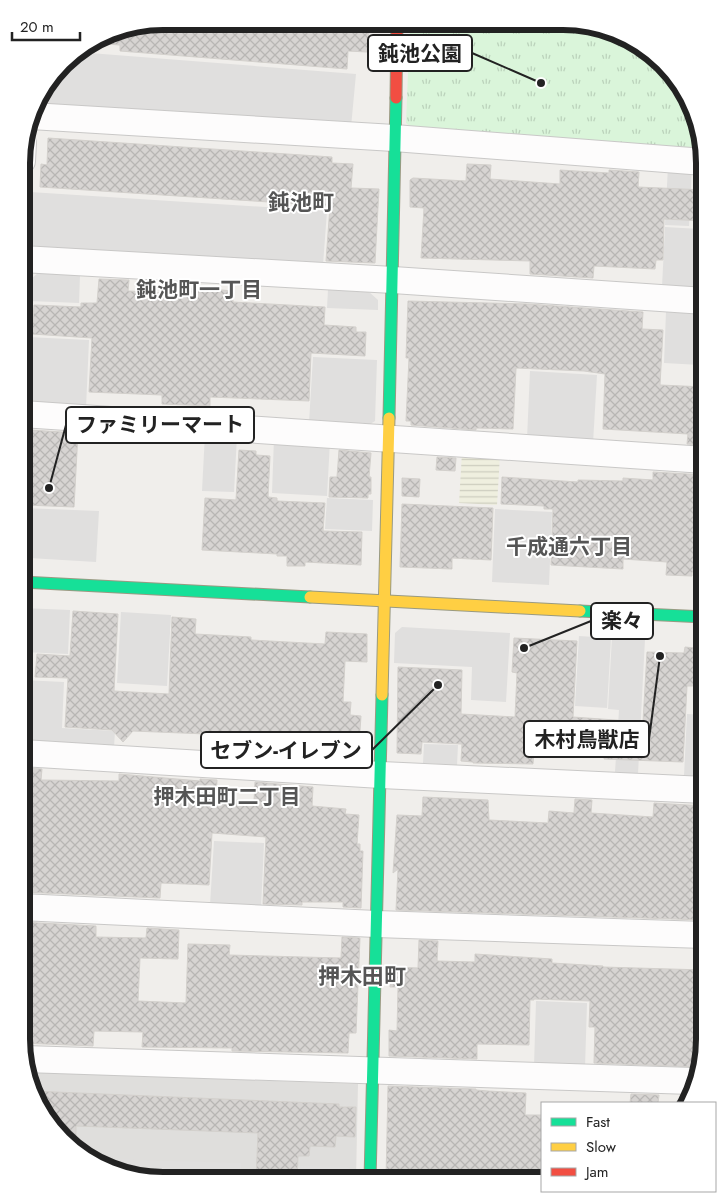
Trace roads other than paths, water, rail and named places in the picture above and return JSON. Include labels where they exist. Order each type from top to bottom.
[{"type":"street","points":[[370,1172],[398,30]]},
{"type":"street","points":[[38,116],[394,138],[696,161]]},
{"type":"street","points":[[30,259],[393,280],[696,300]]},
{"type":"street","points":[[30,415],[696,459]]},
{"type":"street","points":[[30,582],[696,617]]},
{"type":"street","points":[[30,753],[381,775],[696,790]]},
{"type":"street","points":[[30,907],[376,924],[696,935]]},
{"type":"street","points":[[32,1059],[689,1081]]},
{"type":"place","name":"鈍池公園","points":[[541,83]]},
{"type":"place","name":"ファミリーマート","points":[[49,488]]},
{"type":"place","name":"楽々","points":[[524,648]]},
{"type":"place","name":"木村鳥獣店","points":[[660,656]]},
{"type":"place","name":"セブン-イレブン","points":[[438,685]]},
{"type":"district","name":"鈍池町","points":[[301,202]]},
{"type":"district","name":"鈍池町一丁目","points":[[199,290]]},
{"type":"district","name":"千成通六丁目","points":[[569,547]]},
{"type":"district","name":"押木田町二丁目","points":[[227,797]]},
{"type":"district","name":"押木田町","points":[[362,976]]}]
